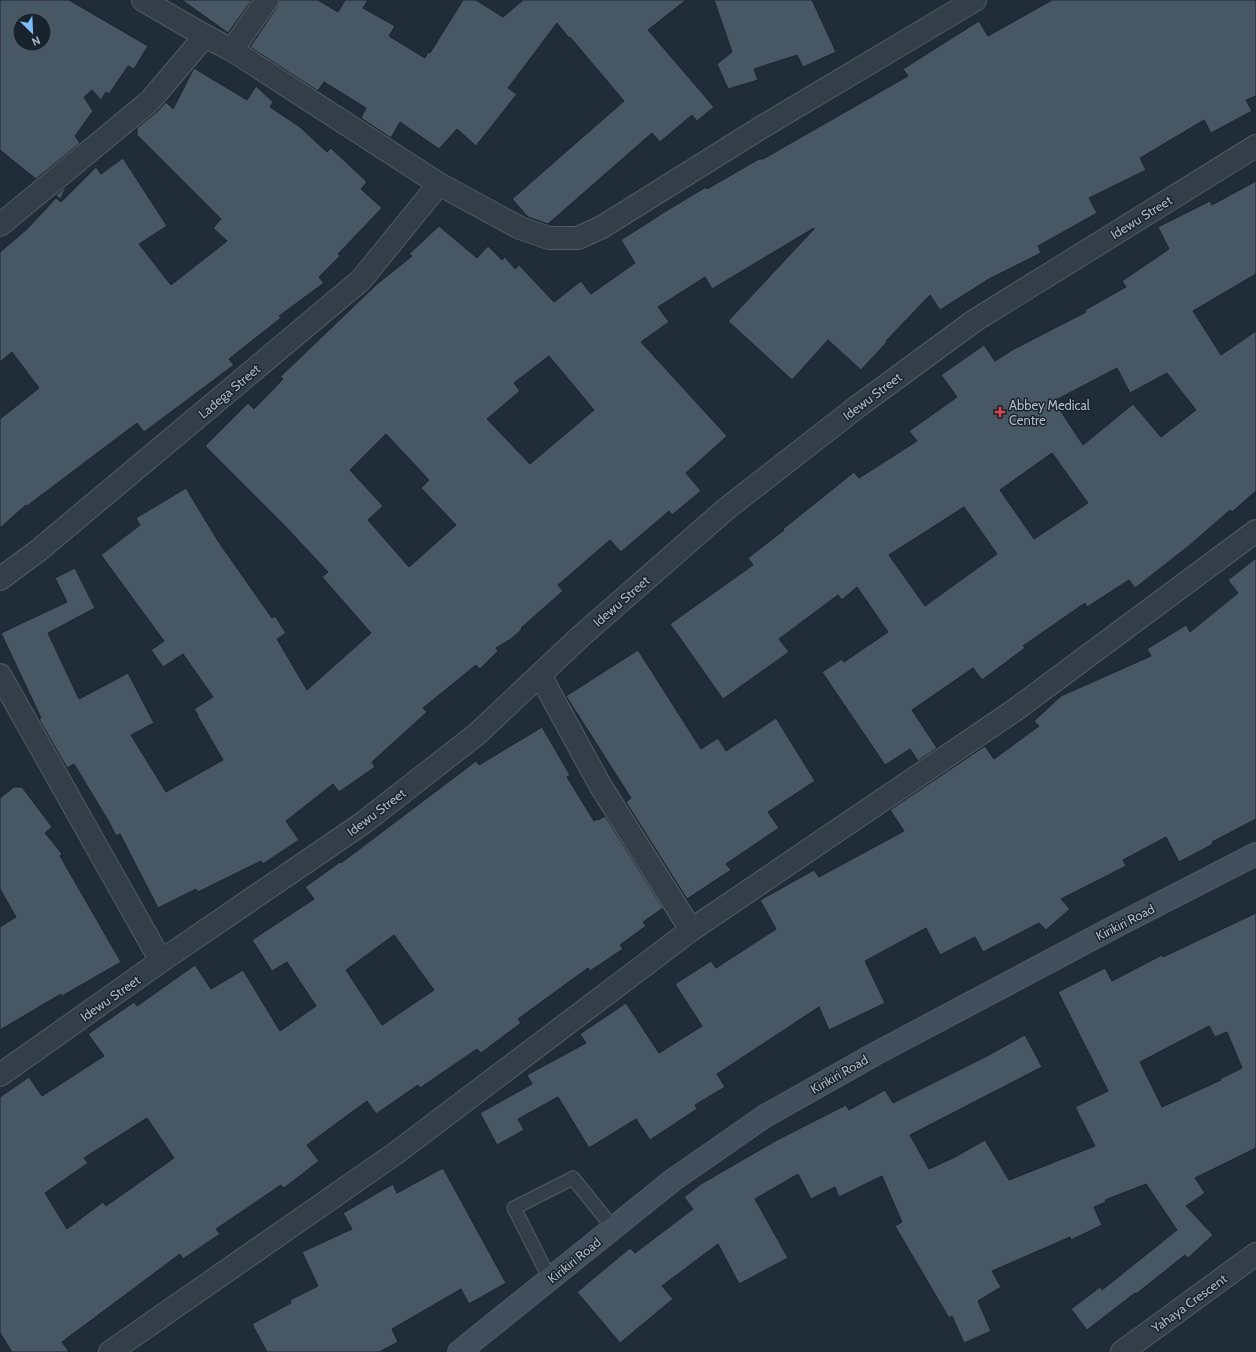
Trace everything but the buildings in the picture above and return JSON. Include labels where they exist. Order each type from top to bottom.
[{"type":"main road","name":"Kirikiri Road","points":[[459,1352],[673,1180],[765,1116],[896,1043],[1118,925],[1256,854]]},
{"type":"street","points":[[143,0],[232,50],[439,184],[520,228],[549,238],[578,238],[602,227],[762,127],[975,0]]},
{"type":"street","points":[[232,50],[267,0]]},
{"type":"street","points":[[0,225],[150,101],[205,36]]},
{"type":"street","name":"Idewu Street","points":[[0,1076],[161,962],[363,823],[477,734],[581,636],[726,509],[869,398],[974,321],[1256,146]]},
{"type":"street","name":"Ladega Street","points":[[0,579],[39,550],[361,280],[439,184]]},
{"type":"street","points":[[110,1352],[396,1153],[691,930],[1015,710],[1256,531]]},
{"type":"street","points":[[540,675],[600,785],[691,930]]},
{"type":"street","points":[[0,676],[161,962]]},
{"type":"street","name":"Yahaya Crescent","points":[[1122,1352],[1256,1254]]},
{"type":"lane","points":[[550,1280],[514,1208],[573,1178],[613,1228]]},
{"type":"place","name":"Abbey Medical Centre","points":[[1000,412]]}]
